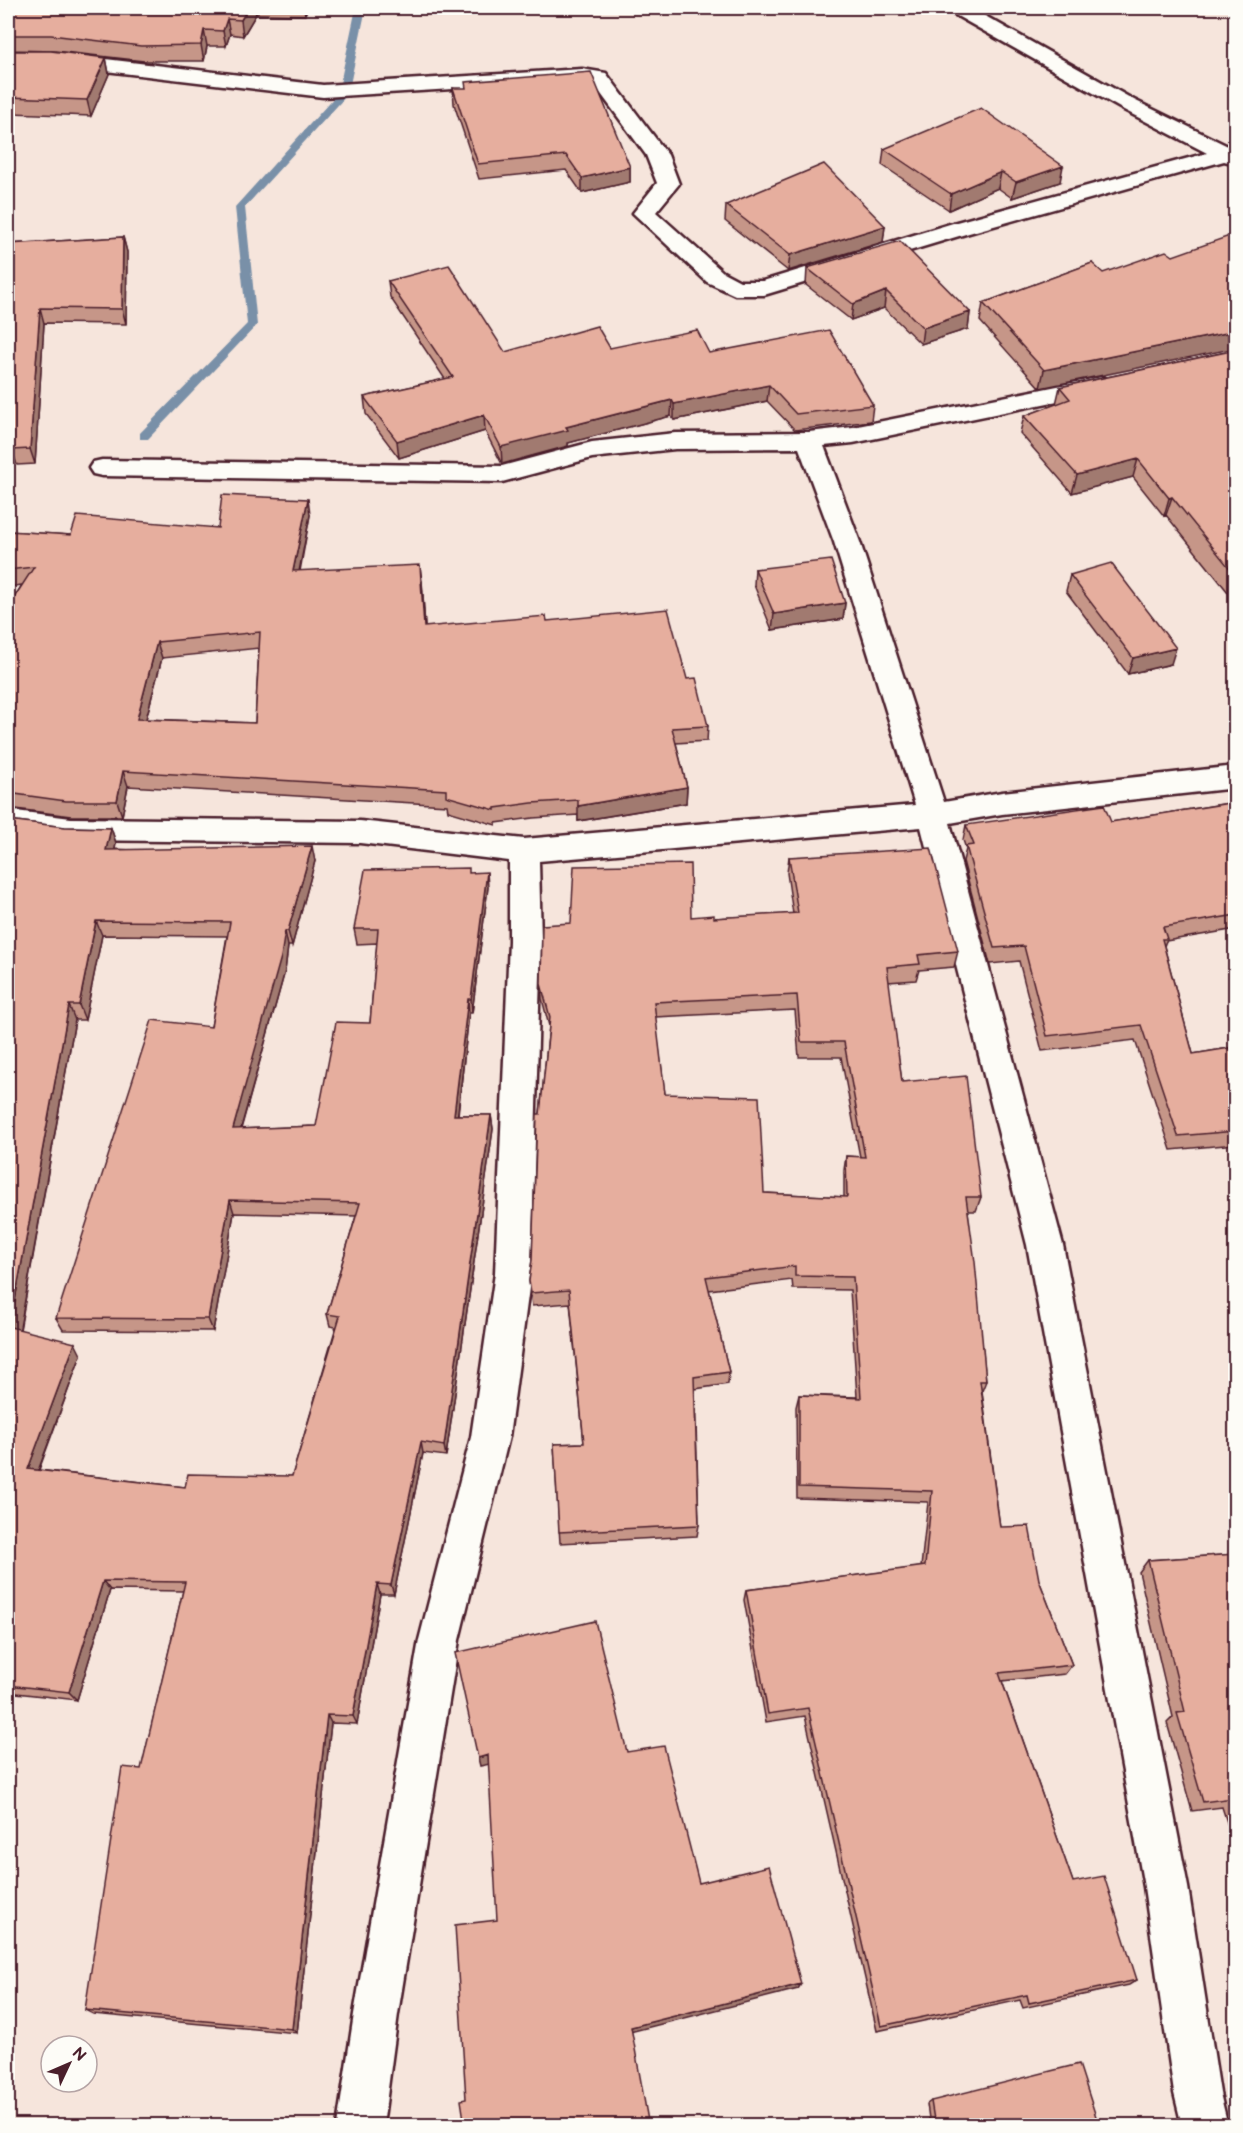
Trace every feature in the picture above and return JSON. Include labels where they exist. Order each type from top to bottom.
[{"type":"street","points":[[957,8],[1127,104],[1231,157]]},
{"type":"street","points":[[8,58],[55,59],[298,90],[323,91],[582,75],[599,77],[657,156],[668,184],[644,213],[715,277],[735,288],[764,288],[961,228],[1231,157]]},
{"type":"street","points":[[102,468],[502,474],[592,450],[675,441],[808,440],[865,433],[1123,380]]},
{"type":"street","points":[[808,440],[847,542],[933,815],[1045,1245],[1163,1875],[1197,2092],[1205,2126]]},
{"type":"street","points":[[8,820],[71,829],[360,832],[524,851],[933,815],[1002,803],[1236,777]]},
{"type":"street","points":[[360,2126],[376,2014],[440,1640],[490,1437],[513,1273],[525,941],[524,851]]},
{"type":"building","points":[[8,8],[248,8],[241,20],[227,19],[223,31],[204,30],[201,45],[141,46],[51,35],[8,35]]},
{"type":"building","points":[[8,51],[51,51],[106,58],[87,100],[8,97]]},
{"type":"building","points":[[591,72],[630,167],[582,178],[566,155],[478,164],[453,88],[466,88],[465,82]]},
{"type":"building","points":[[981,108],[1063,166],[1016,182],[1001,172],[951,194],[884,149]]},
{"type":"building","points":[[824,164],[885,226],[790,255],[726,205]]},
{"type":"building","points":[[1235,234],[1236,331],[1044,370],[983,303],[1092,263],[1103,273],[1166,251],[1173,256]]},
{"type":"building","points":[[123,237],[122,309],[40,308],[30,449],[12,450],[8,416],[8,244]]},
{"type":"building","points":[[900,241],[970,312],[923,328],[886,291],[853,304],[807,268]]},
{"type":"building","points":[[449,265],[505,352],[597,326],[610,348],[697,330],[709,353],[829,330],[873,405],[796,414],[769,385],[674,404],[672,400],[566,427],[568,430],[501,447],[484,415],[397,441],[364,397],[453,377],[388,281]]},
{"type":"building","points":[[1236,350],[1236,576],[1138,459],[1077,475],[1024,416],[1070,399],[1060,387]]},
{"type":"building","points":[[222,495],[308,499],[293,571],[420,565],[424,627],[546,616],[547,621],[668,609],[687,679],[696,678],[708,726],[672,728],[687,787],[578,806],[578,800],[532,803],[495,808],[495,810],[446,796],[446,790],[123,771],[117,801],[66,801],[8,793],[8,607],[34,567],[8,570],[8,531],[71,535],[77,516],[218,528]],"holes":[[[260,632],[255,723],[137,719],[157,642]]]},
{"type":"building","points":[[831,560],[845,603],[774,614],[755,569]]},
{"type":"building","points":[[1111,563],[1176,648],[1133,658],[1070,575]]},
{"type":"building","points":[[1236,802],[1236,915],[1163,927],[1167,939],[1162,939],[1193,1054],[1236,1047],[1236,1131],[1178,1136],[1141,1025],[1047,1036],[1024,946],[994,948],[966,846],[974,845],[966,825],[1104,805],[1111,822]]},
{"type":"building","points":[[8,820],[65,827],[111,828],[106,850],[312,846],[288,931],[285,931],[281,957],[233,1129],[316,1126],[336,1022],[370,1023],[378,929],[354,929],[365,870],[469,868],[469,873],[487,872],[454,1115],[491,1115],[444,1446],[421,1442],[391,1585],[377,1584],[353,1716],[327,1715],[292,2029],[85,2010],[122,1767],[141,1769],[185,1582],[103,1581],[69,1692],[8,1685]],"holes":[[[96,921],[230,922],[211,1027],[152,1020],[56,1318],[208,1319],[230,1200],[360,1203],[327,1314],[340,1316],[292,1476],[188,1474],[185,1487],[28,1469],[75,1343],[10,1327],[69,1005],[79,1005]]]},
{"type":"building","points":[[931,848],[958,951],[918,955],[920,964],[887,967],[902,1082],[966,1076],[981,1197],[966,1197],[975,1262],[986,1381],[980,1381],[1000,1527],[1029,1526],[1039,1580],[1072,1665],[999,1673],[1073,1882],[1104,1876],[1137,1980],[1029,2003],[1027,1995],[881,2026],[808,1708],[768,1714],[746,1590],[925,1566],[932,1491],[799,1487],[799,1395],[861,1398],[853,1277],[795,1276],[795,1266],[706,1277],[729,1372],[694,1377],[699,1525],[559,1532],[554,1444],[584,1443],[569,1290],[531,1293],[529,1281],[532,1260],[537,1114],[540,1114],[550,1017],[541,984],[542,925],[571,923],[574,866],[690,864],[691,917],[714,915],[714,918],[798,913],[789,857]],"holes":[[[797,995],[801,1042],[844,1042],[865,1157],[846,1156],[847,1197],[764,1193],[759,1097],[665,1094],[654,1002]]]},
{"type":"building","points":[[1236,1554],[1236,1804],[1233,1798],[1203,1802],[1177,1713],[1185,1712],[1148,1560]]},
{"type":"building","points":[[595,1621],[627,1752],[664,1746],[699,1883],[769,1866],[801,1984],[631,2027],[649,2126],[465,2126],[461,2100],[466,2099],[455,1925],[497,1920],[488,1755],[478,1758],[455,1653]]},
{"type":"building","points":[[1079,2064],[1099,2126],[935,2126],[931,2101]]},
{"type":"waterway","points":[[144,436],[252,325],[240,207],[343,94],[361,8]]}]
